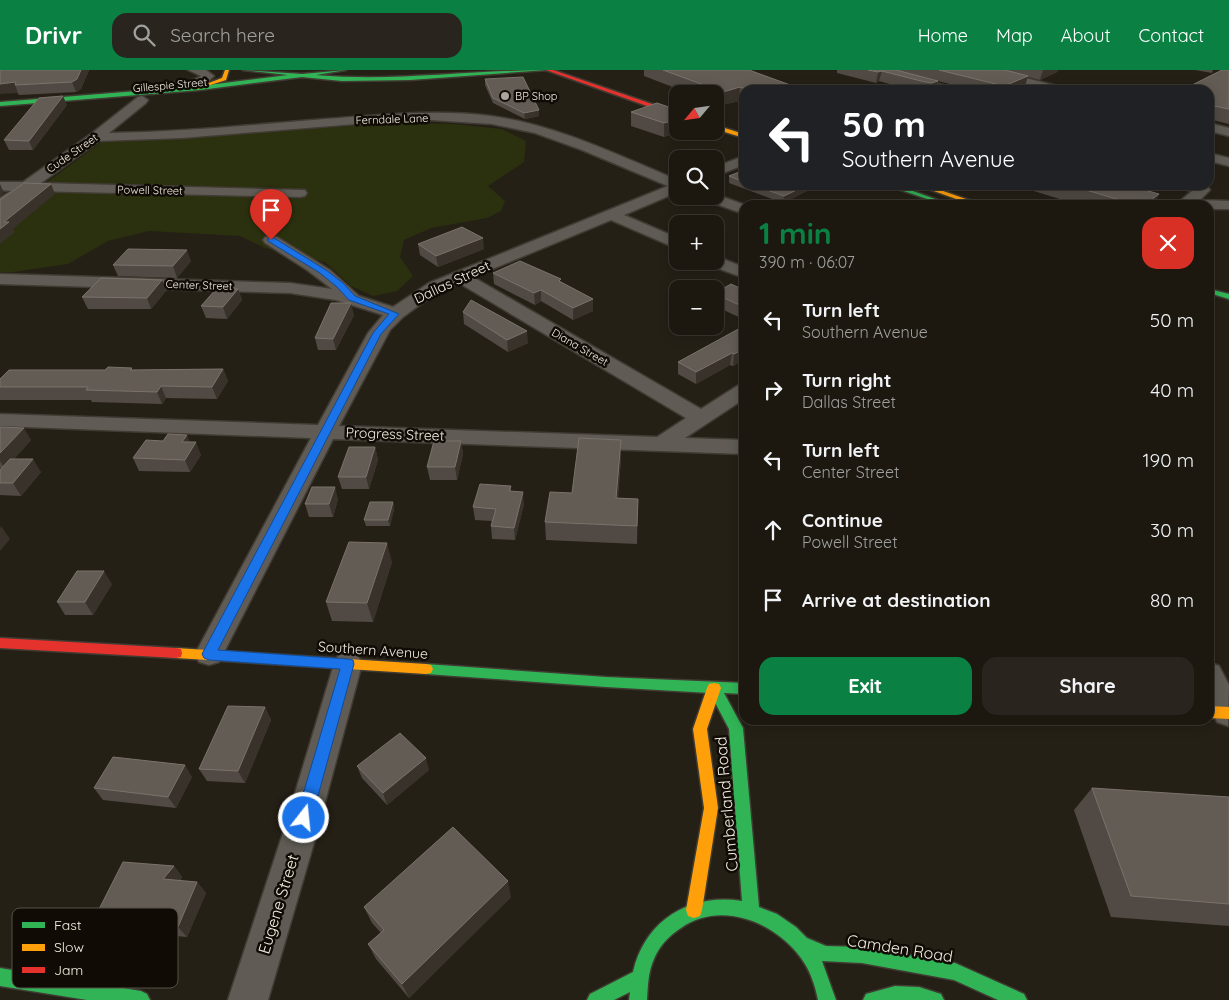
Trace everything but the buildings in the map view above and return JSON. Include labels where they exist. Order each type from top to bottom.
[{"type":"main road","points":[[200,88],[224,79],[227,70]]},
{"type":"main road","points":[[245,70],[297,76],[343,74],[410,78],[547,70],[669,112]]},
{"type":"main road","points":[[564,70],[669,103]]},
{"type":"main road","name":"Gillespie Street","points":[[0,111],[343,74]]},
{"type":"main road","name":"Gillespie Street","points":[[0,104],[147,96],[297,76]]},
{"type":"main road","points":[[607,77],[618,87]]},
{"type":"main road","points":[[724,121],[739,126]]},
{"type":"main road","points":[[724,130],[739,134]]},
{"type":"main road","points":[[904,190],[934,200]]},
{"type":"main road","points":[[934,190],[965,200]]},
{"type":"main road","points":[[1214,292],[1229,297]]},
{"type":"main road","name":"Southern Avenue","points":[[0,643],[209,654],[606,682],[739,689]]},
{"type":"main road","name":"Cumberland Road","points":[[714,688],[736,728],[751,909]]},
{"type":"main road","name":"Cumberland Road","points":[[694,910],[711,808],[700,730],[714,688]]},
{"type":"main road","points":[[1214,712],[1229,713]]},
{"type":"main road","points":[[638,1000],[639,978],[650,948],[669,925],[694,910],[722,905],[751,909],[779,923],[802,945],[820,974],[827,1000]]},
{"type":"main road","name":"Camden Road","points":[[802,945],[826,954],[862,955],[955,972],[1018,1000]]},
{"type":"main road","points":[[596,1000],[639,978]]},
{"type":"main road","points":[[64,988],[141,1000]]},
{"type":"main road","points":[[872,1000],[882,995],[926,996],[936,1000]]},
{"type":"street","points":[[147,96],[160,88],[197,83],[205,80],[208,76],[194,70]]},
{"type":"street","points":[[873,70],[931,85]]},
{"type":"street","points":[[978,70],[1041,85]]},
{"type":"street","name":"Cude Street","points":[[0,205],[96,136],[147,96]]},
{"type":"street","name":"Ferndale Lane","points":[[96,136],[154,137],[412,116],[491,120],[521,125],[560,138],[669,182]]},
{"type":"street","points":[[1214,128],[1229,132]]},
{"type":"street","points":[[1214,158],[1229,162]]},
{"type":"street","points":[[724,168],[739,162]]},
{"type":"street","name":"Powell Street","points":[[0,186],[300,193]]},
{"type":"street","name":"Dallas Street","points":[[209,654],[377,333],[394,314],[415,298],[460,276],[669,190]]},
{"type":"street","points":[[1190,200],[1203,190]]},
{"type":"street","points":[[724,202],[739,208]]},
{"type":"street","points":[[1214,205],[1229,205]]},
{"type":"street","points":[[612,214],[669,240]]},
{"type":"street","points":[[271,240],[323,272],[340,285],[352,298]]},
{"type":"street","points":[[724,264],[739,272]]},
{"type":"street","name":"Diana Street","points":[[460,276],[700,417]]},
{"type":"street","name":"Center Street","points":[[0,279],[290,288],[352,298],[394,314]]},
{"type":"street","points":[[661,444],[739,393]]},
{"type":"street","name":"Progress Street","points":[[0,420],[739,447]]},
{"type":"street","name":"Eugene Street","points":[[248,1000],[299,836],[348,664]]},
{"type":"street","points":[[1214,684],[1229,713]]},
{"type":"green space","points":[[393,123],[453,124],[502,129],[526,141],[524,162],[488,186],[505,201],[501,211],[487,218],[431,228],[404,240],[400,257],[413,276],[397,291],[373,296],[351,286],[325,262],[265,248],[240,236],[149,231],[108,241],[68,264],[13,272],[0,272],[0,217],[103,141],[165,139]]},
{"type":"traffic: fast","points":[[245,70],[342,79],[410,78],[545,70]]},
{"type":"traffic: fast","points":[[0,104],[200,88],[344,70]]},
{"type":"traffic: fast","points":[[904,190],[935,200]]},
{"type":"traffic: fast","points":[[1214,292],[1229,297]]},
{"type":"traffic: fast","points":[[426,669],[606,682],[739,689]]},
{"type":"traffic: fast","points":[[714,688],[736,728],[751,909]]},
{"type":"traffic: fast","points":[[638,1000],[644,960],[650,948],[665,929],[684,916],[705,909],[727,907],[750,911],[771,920],[791,933],[807,951],[814,963],[822,981],[827,1000]]},
{"type":"traffic: fast","points":[[802,945],[826,954],[862,955],[955,972],[1018,1000]]},
{"type":"traffic: fast","points":[[0,977],[12,979]]},
{"type":"traffic: fast","points":[[596,1000],[639,978]]},
{"type":"traffic: fast","points":[[67,988],[141,1000]]},
{"type":"traffic: fast","points":[[872,1000],[903,994],[935,1000]]},
{"type":"traffic: slow","points":[[200,88],[224,79],[227,70]]},
{"type":"traffic: slow","points":[[724,130],[739,134]]},
{"type":"traffic: slow","points":[[935,190],[965,200]]},
{"type":"traffic: slow","points":[[176,653],[426,669]]},
{"type":"traffic: slow","points":[[694,910],[711,808],[700,729],[714,688]]},
{"type":"traffic: slow","points":[[1214,712],[1229,713]]},
{"type":"traffic: jam","points":[[548,70],[669,112]]},
{"type":"traffic: jam","points":[[0,643],[176,653]]},
{"type":"place","name":"BP Shop","points":[[505,96]]},
{"type":"route","points":[[271,240],[323,272],[340,285],[352,298],[394,314],[377,333],[209,654],[348,664],[304,818]]}]
